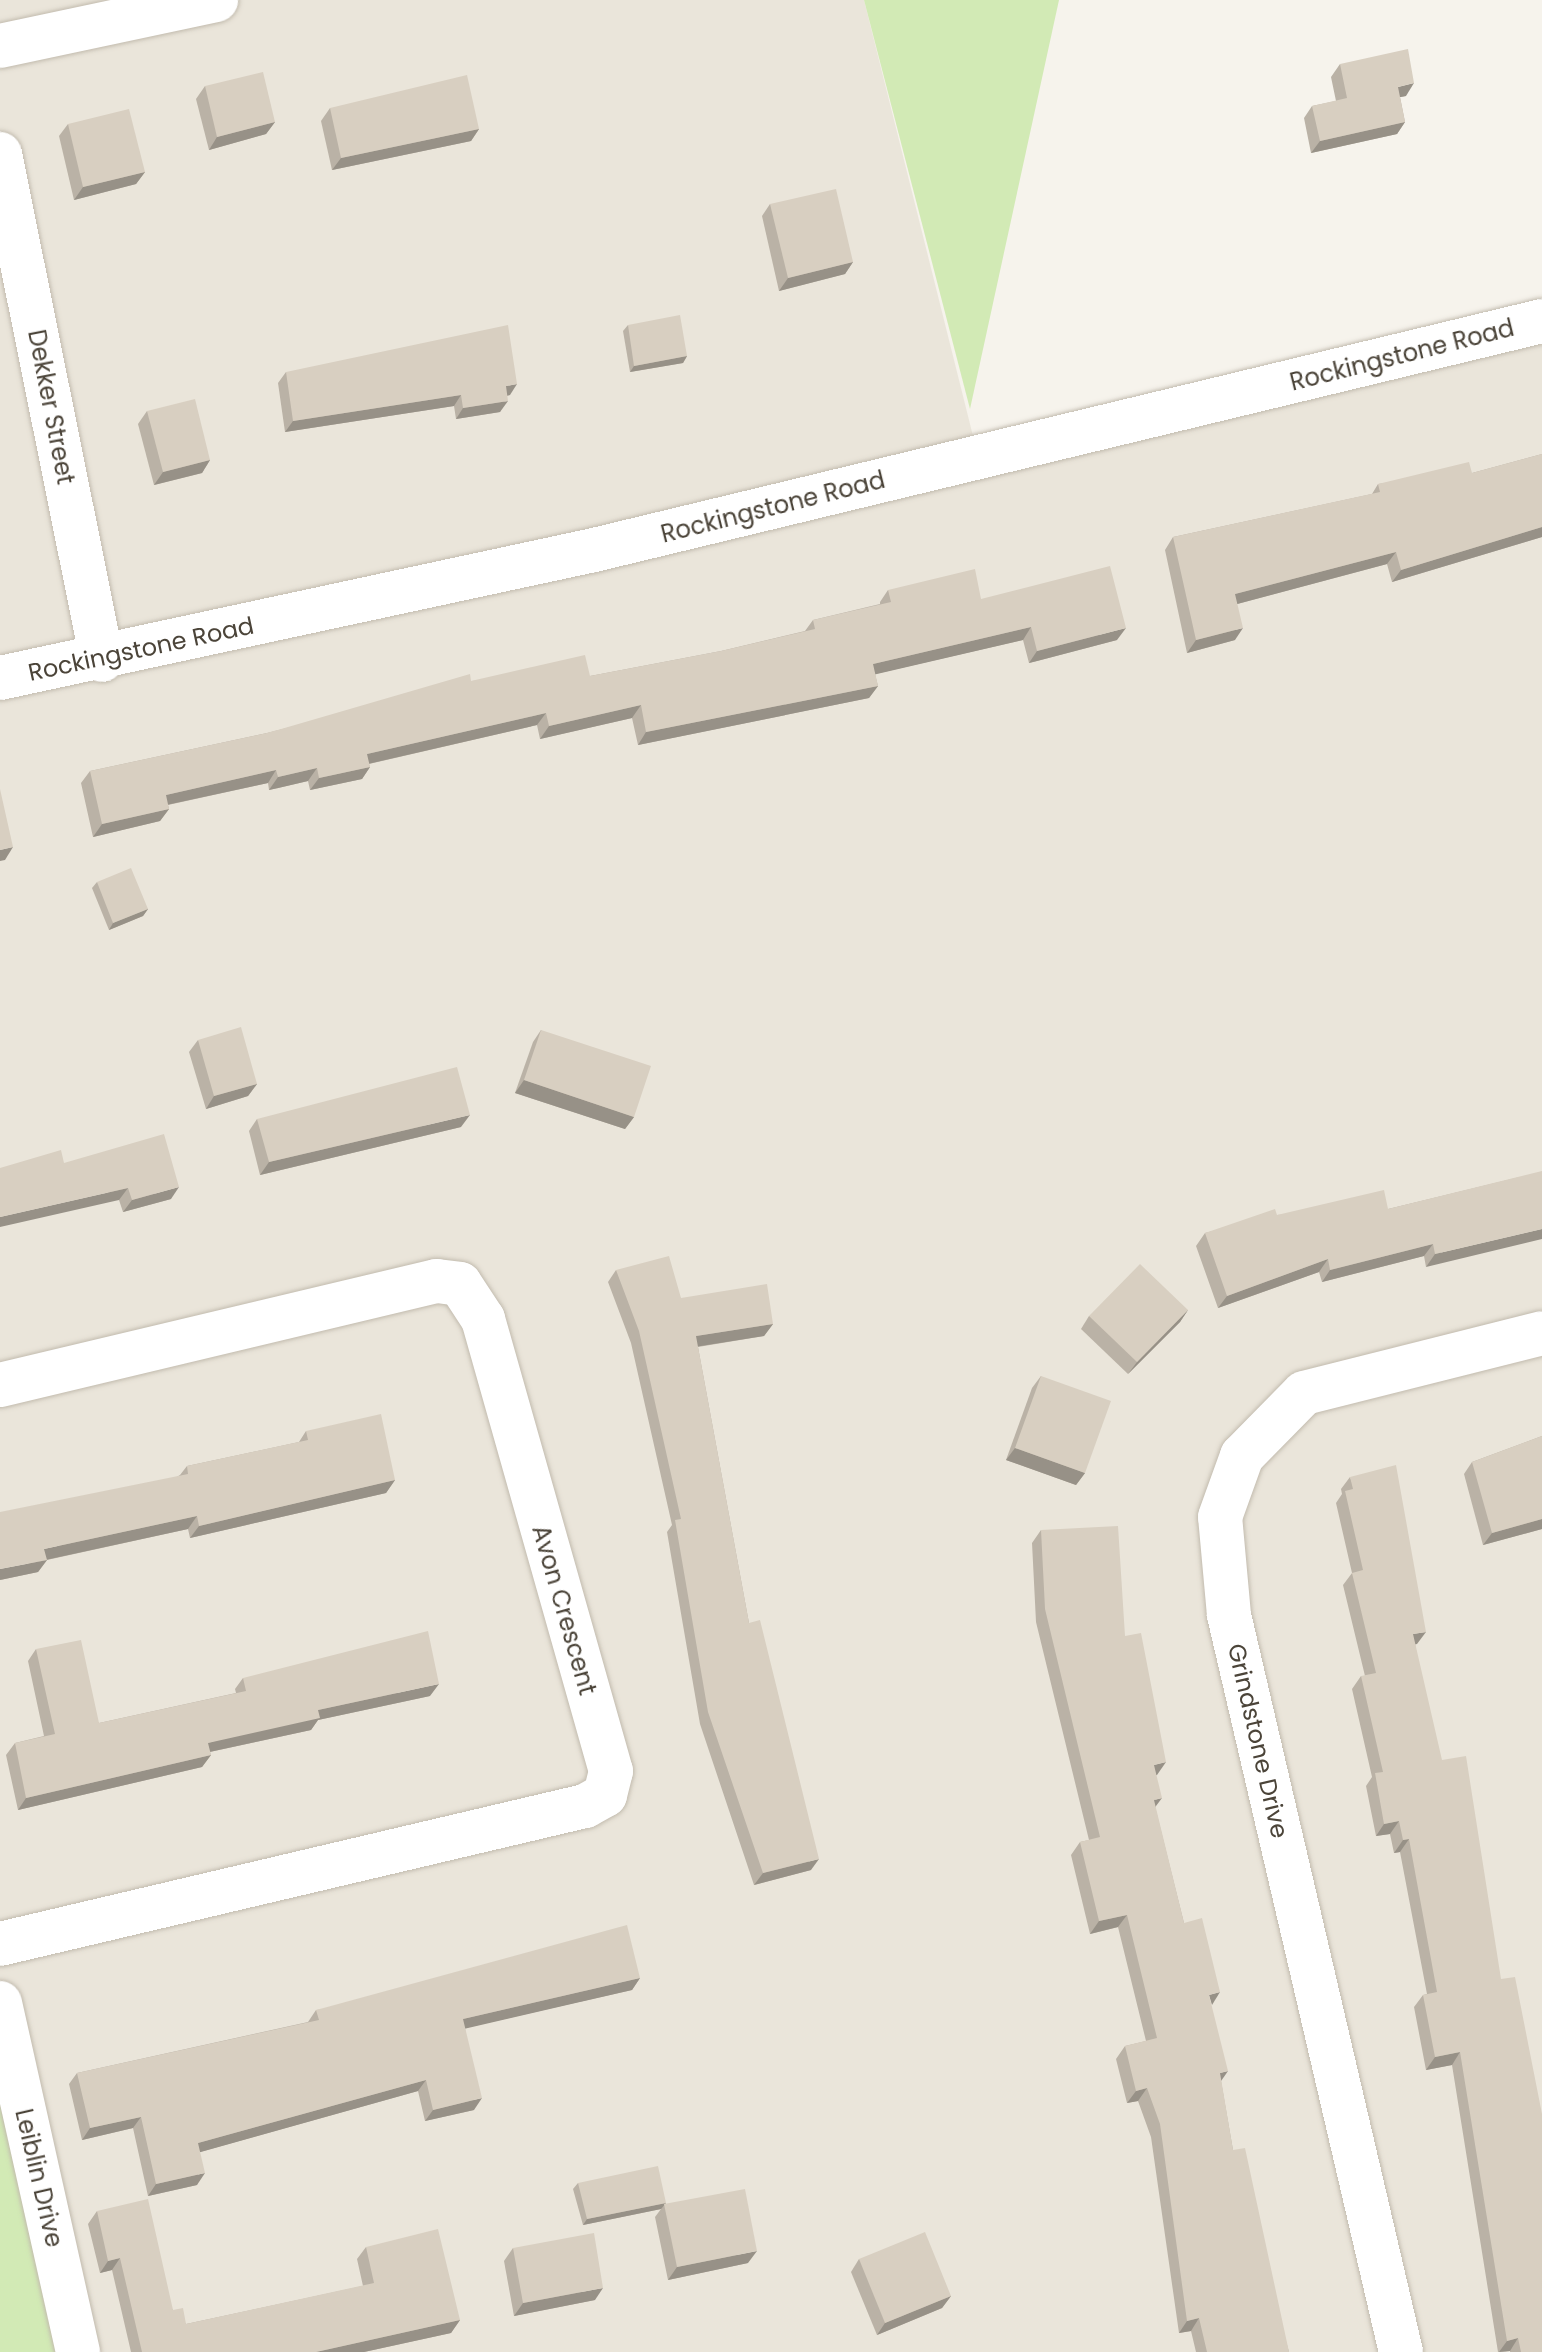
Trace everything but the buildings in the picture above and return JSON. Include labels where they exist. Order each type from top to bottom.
[{"type":"street","points":[[0,46],[210,1]]},
{"type":"street","name":"Dekker Street","points":[[0,154],[102,660]]},
{"type":"street","name":"Rockingstone Road","points":[[0,678],[102,660],[1542,321]]},
{"type":"street","name":"Avon Crescent","points":[[0,1385],[437,1281],[460,1284],[483,1319],[611,1771],[605,1795],[585,1806],[0,1944]]},
{"type":"street","name":"Grindstone Drive","points":[[1401,2352],[1229,1615],[1220,1517],[1242,1456],[1304,1393],[1542,1333]]},
{"type":"street","name":"Leiblin Drive","points":[[0,2003],[78,2352]]},
{"type":"shaded area","points":[[0,0],[864,0],[978,456],[1542,314],[1542,2352],[82,2352],[0,1995]]},
{"type":"green space","points":[[864,0],[1059,0],[970,409]]},
{"type":"green space","points":[[0,1995],[82,2352],[0,2352]]}]
